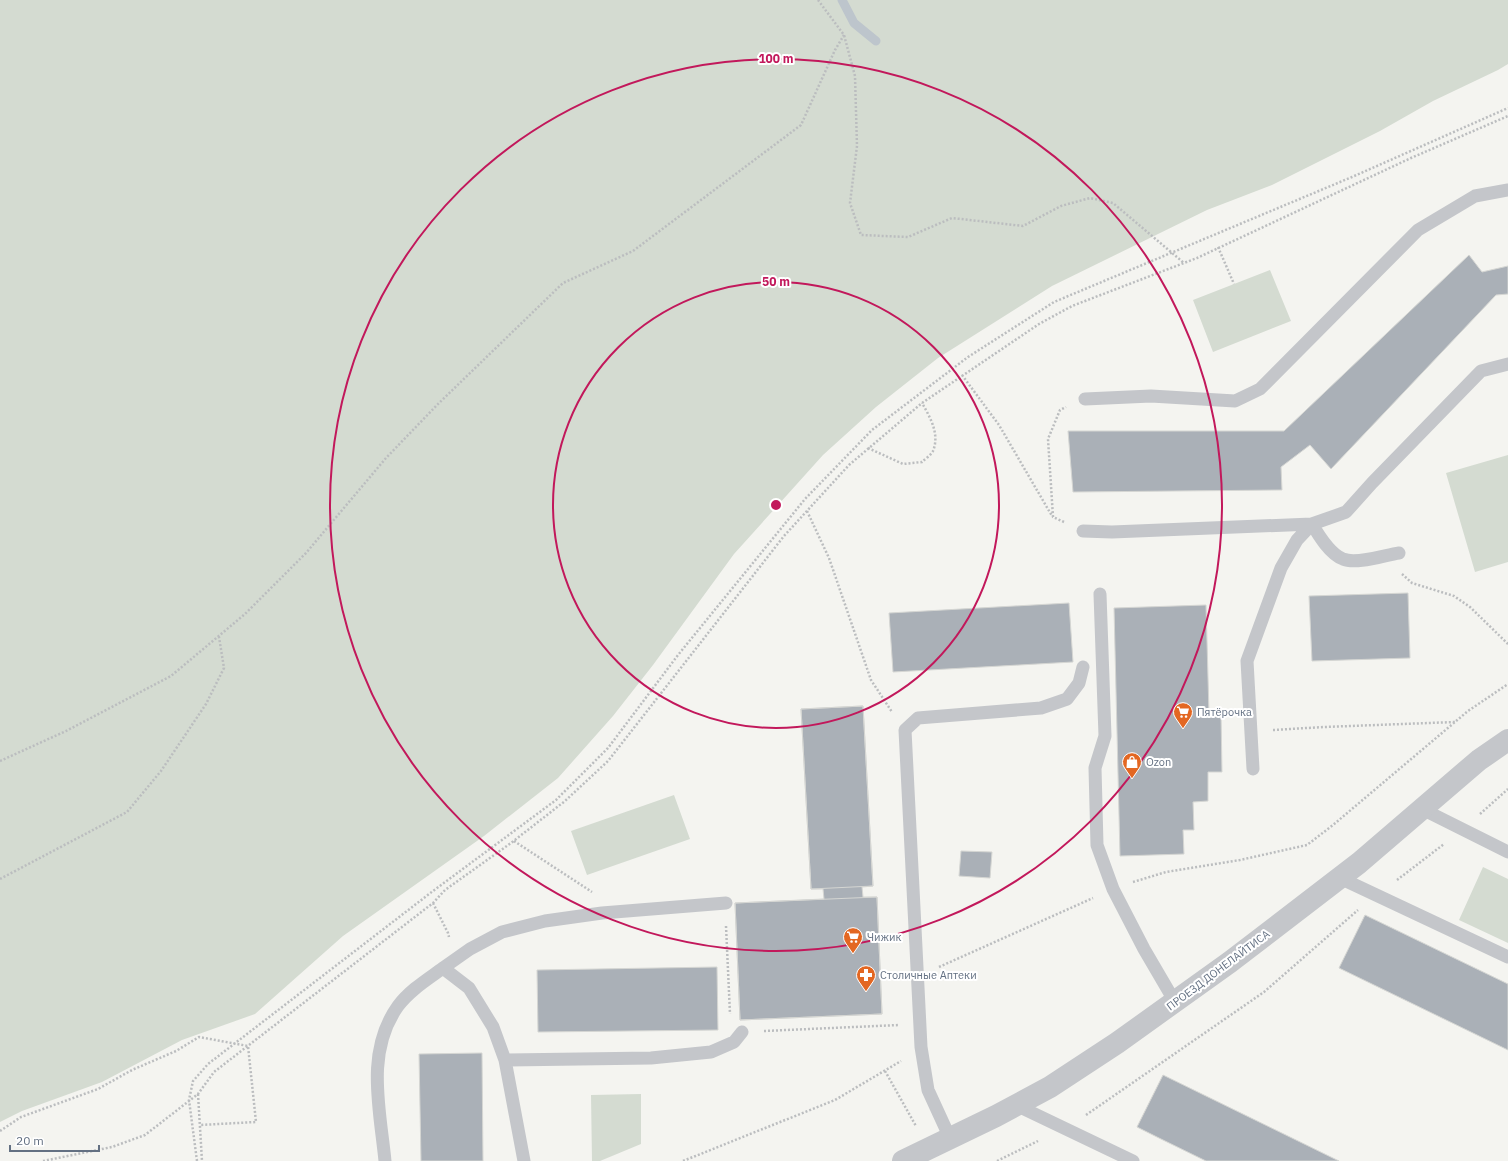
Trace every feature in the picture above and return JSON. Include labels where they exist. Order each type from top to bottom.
[{"type":"street","name":"ПРОЕЗД ДОНЕЛАЙТИСА","points":[[912,1157],[1050,1087],[1176,1002],[1340,878],[1479,760],[1508,740]]},
{"type":"lane","points":[[1085,399],[1151,396],[1235,401],[1260,389],[1418,230],[1475,196],[1508,190]]},
{"type":"lane","points":[[1084,531],[1112,532],[1312,524],[1346,512],[1372,483],[1481,371],[1508,364]]},
{"type":"lane","points":[[1312,524],[1326,546],[1343,559],[1356,561],[1393,554]]},
{"type":"lane","points":[[1253,769],[1247,661],[1281,568],[1297,540],[1312,524]]},
{"type":"lane","points":[[1100,594],[1105,736],[1095,768],[1097,845],[1113,889],[1144,949],[1176,1002]]},
{"type":"lane","points":[[950,1138],[928,1090],[921,1047],[905,730],[918,718],[1041,708],[1067,699],[1079,684],[1083,667]]},
{"type":"lane","points":[[1422,809],[1508,852]]},
{"type":"lane","points":[[1340,878],[1508,957]]},
{"type":"lane","points":[[385,1161],[377,1094],[377,1064],[381,1042],[388,1023],[399,1005],[420,984],[470,949],[502,932],[545,921],[621,911],[726,903]]},
{"type":"lane","points":[[443,968],[468,988],[493,1026],[505,1060],[524,1161]]},
{"type":"lane","points":[[505,1060],[651,1058],[711,1052],[731,1043],[742,1032]]},
{"type":"lane","points":[[1016,1105],[1134,1161]]},
{"type":"path","points":[[818,0],[844,35],[855,76],[857,146],[850,203],[861,235],[908,237],[952,218],[1023,226],[1061,206],[1090,198],[1113,203],[1184,263]]},
{"type":"path","points":[[0,761],[66,731],[171,676],[219,637],[245,614],[306,553],[386,458],[433,409],[563,283],[633,251],[801,125],[835,50],[844,35]]},
{"type":"path","points":[[197,1161],[189,1100],[193,1080],[208,1064],[433,891],[556,800],[608,748],[678,655],[805,499],[872,430],[968,358],[1054,302],[1352,177],[1508,108]]},
{"type":"path","points":[[43,1161],[112,1147],[145,1135],[198,1094],[214,1072],[433,903],[445,890],[514,841],[565,801],[608,762],[779,542],[849,465],[922,403],[1039,324],[1072,306],[1184,263],[1411,158],[1508,116]]},
{"type":"path","points":[[1218,247],[1234,284]]},
{"type":"path","points":[[962,375],[999,425],[1053,517],[1084,531]]},
{"type":"path","points":[[1053,517],[1048,439],[1060,410],[1085,399]]},
{"type":"path","points":[[868,448],[903,464],[922,462],[932,451],[936,434],[930,417],[922,403]]},
{"type":"path","points":[[807,511],[829,558],[871,680],[905,730]]},
{"type":"path","points":[[1393,554],[1401,573],[1412,584],[1454,596],[1470,607],[1508,644]]},
{"type":"path","points":[[0,879],[127,812],[161,770],[206,704],[224,668],[219,637]]},
{"type":"path","points":[[917,977],[1113,889],[1166,872],[1240,860],[1307,845],[1333,825],[1468,711],[1508,684]]},
{"type":"path","points":[[1251,732],[1332,726],[1456,722]]},
{"type":"path","points":[[997,1161],[1066,1129],[1264,992],[1358,910],[1463,830],[1508,789]]},
{"type":"path","points":[[514,841],[621,911]]},
{"type":"path","points":[[433,903],[448,933],[451,954],[443,968]]},
{"type":"path","points":[[726,903],[731,1043]]},
{"type":"path","points":[[742,1032],[919,1024]]},
{"type":"path","points":[[0,1131],[22,1116],[98,1089],[132,1070],[176,1051],[199,1037],[248,1046]]},
{"type":"path","points":[[200,1125],[256,1122],[248,1046]]},
{"type":"path","points":[[683,1161],[835,1100],[899,1063],[921,1047]]},
{"type":"path","points":[[885,1071],[912,1157]]},
{"type":"path","points":[[198,1094],[202,1161]]},
{"type":"shaded area","points":[[0,0],[1508,0],[1508,64],[1433,101],[1380,131],[1272,185],[1207,210],[1052,286],[938,358],[876,407],[823,455],[734,554],[653,665],[613,716],[558,778],[484,836],[343,936],[255,1014],[182,1040],[102,1082],[22,1111],[0,1122]]},
{"type":"shaded area","points":[[1270,270],[1291,321],[1213,352],[1193,300]]},
{"type":"shaded area","points":[[1508,455],[1508,562],[1475,572],[1446,473]]},
{"type":"shaded area","points":[[674,795],[690,839],[587,875],[571,831]]},
{"type":"shaded area","points":[[1483,867],[1508,879],[1508,943],[1459,920]]},
{"type":"shaded area","points":[[641,1094],[641,1144],[600,1161],[592,1161],[591,1095]]},
{"type":"building","points":[[1469,255],[1482,272],[1508,266],[1508,294],[1496,295],[1331,469],[1310,445],[1281,467],[1282,490],[1073,492],[1068,431],[1284,431]]},
{"type":"building","points":[[1408,593],[1410,658],[1312,661],[1309,596]]},
{"type":"building","points":[[1069,603],[1073,662],[893,672],[889,613]]},
{"type":"building","points":[[1206,605],[1209,714],[1221,714],[1222,772],[1208,772],[1208,801],[1193,802],[1194,830],[1183,830],[1184,854],[1120,856],[1114,608]]},
{"type":"building","points":[[863,706],[873,886],[811,889],[801,709]]},
{"type":"building","points":[[863,706],[873,886],[862,887],[863,897],[877,897],[882,1014],[740,1020],[735,903],[824,899],[823,889],[811,889],[801,709]]},
{"type":"building","points":[[961,851],[992,852],[990,878],[959,876]]},
{"type":"building","points":[[877,897],[882,1014],[740,1020],[735,903]]},
{"type":"building","points":[[1365,915],[1508,984],[1508,1050],[1339,968]]},
{"type":"building","points":[[717,967],[718,1030],[538,1032],[537,970]]},
{"type":"building","points":[[482,1053],[483,1161],[421,1161],[419,1054]]},
{"type":"building","points":[[1163,1075],[1339,1161],[1206,1161],[1137,1127]]},
{"type":"waterway","points":[[842,0],[854,23],[876,41]]},
{"type":"place","name":"Пятёрочка","points":[[1183,729]]},
{"type":"place","name":"Ozon","points":[[1132,779]]},
{"type":"place","name":"Чижик","points":[[853,954]]},
{"type":"place","name":"Столичные Аптеки","points":[[866,992]]}]
